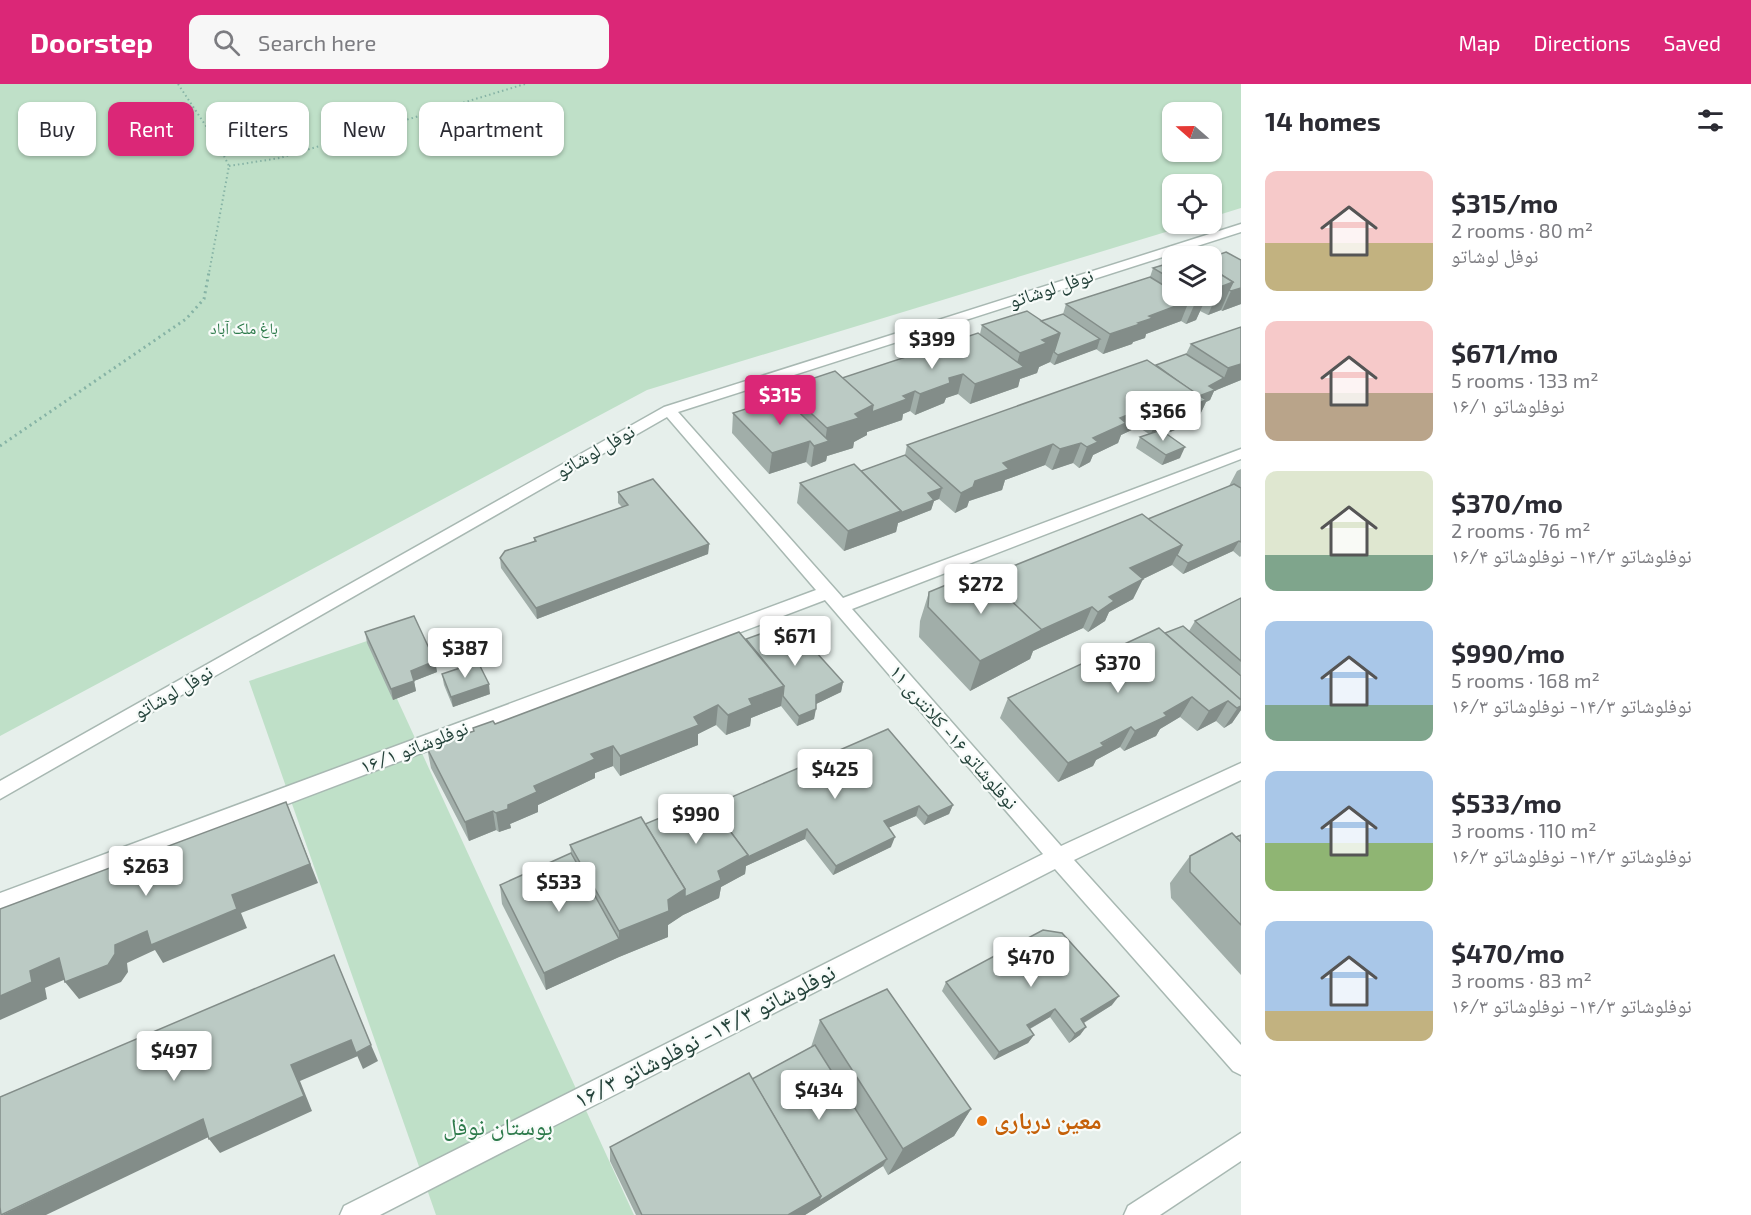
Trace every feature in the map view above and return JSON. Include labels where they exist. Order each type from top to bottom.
[{"type":"street","name":"نوفل لوشاتو","points":[[0,790],[669,410],[1241,228]]},
{"type":"street","name":"نوفلوشاتو ۱۶- کلانتری ۱۱","points":[[669,410],[1058,857],[1241,1063]]},
{"type":"street","name":"نوفلوشاتو ۱۶/۱","points":[[0,903],[1241,454]]},
{"type":"street","name":"نوفلوشاتو ۱۴/۳- نوفلوشاتو ۱۶/۳","points":[[353,1215],[1058,857],[1241,771]]},
{"type":"street","points":[[1137,1215],[1241,1146]]},
{"type":"path","points":[[0,446],[186,320],[204,299],[229,166],[218,144],[178,84]]},
{"type":"path","points":[[229,166],[280,158],[525,84]]},
{"type":"green space","name":"باغ ملک آباد","points":[[0,84],[1241,84],[1241,208],[1222,214],[1222,174],[1162,174],[1162,233],[647,390],[0,736]]},
{"type":"green space","name":"بوستان نوفل","points":[[370,640],[634,1215],[436,1215],[249,681]]},
{"type":"building","points":[[1226,252],[1241,260],[1241,288],[1229,290],[1233,282],[1222,275],[1222,253]]},
{"type":"building","points":[[1162,265],[1162,273],[1153,268]]},
{"type":"building","points":[[1222,275],[1233,282],[1222,286]]},
{"type":"building","points":[[1150,277],[1162,284],[1162,306],[1176,306],[1149,316],[1153,318],[1138,323],[1140,324],[1110,334],[1066,304]]},
{"type":"building","points":[[1027,311],[1060,333],[1042,340],[1047,343],[1020,353],[982,325]]},
{"type":"building","points":[[1063,314],[1100,339],[1058,355],[1054,352],[1060,333],[1041,321]]},
{"type":"building","points":[[1241,327],[1241,364],[1228,368],[1191,344]]},
{"type":"building","points":[[978,333],[1024,367],[975,384],[963,374],[949,378],[950,383],[920,394],[915,391],[903,396],[907,399],[872,412],[873,405],[842,378]]},
{"type":"building","points":[[1186,354],[1224,378],[1209,386],[1215,390],[1199,396],[1156,365]]},
{"type":"building","points":[[1147,360],[1206,400],[1179,411],[1176,409],[1159,415],[1147,407],[1120,418],[1126,423],[1093,438],[1098,442],[1087,447],[1081,443],[1060,449],[1053,444],[1003,463],[1009,469],[975,481],[973,487],[961,493],[907,445]]},
{"type":"building","points":[[835,371],[873,405],[855,414],[859,418],[827,428],[784,388]]},
{"type":"building","points":[[783,397],[829,441],[814,446],[810,441],[772,453],[733,413]]},
{"type":"building","points":[[1161,430],[1185,447],[1166,455],[1140,437]]},
{"type":"building","points":[[905,455],[942,488],[928,493],[934,500],[900,513],[901,511],[861,471]]},
{"type":"building","points":[[854,464],[901,511],[848,531],[800,483]]},
{"type":"building","points":[[653,479],[709,544],[536,608],[500,558],[505,551],[536,541],[534,538],[628,505],[618,492]]},
{"type":"building","points":[[1234,484],[1241,488],[1241,542],[1188,563],[1177,555],[1182,545],[1148,519]]},
{"type":"building","points":[[1142,514],[1182,545],[1130,568],[1143,579],[1109,597],[1114,601],[1098,612],[1092,607],[1041,630],[986,577]]},
{"type":"building","points":[[980,571],[1042,630],[980,661],[928,607],[929,592]]},
{"type":"building","points":[[1241,598],[1241,661],[1195,621]]},
{"type":"building","points":[[414,616],[435,661],[411,671],[414,681],[391,689],[365,632]]},
{"type":"building","points":[[1183,626],[1241,676],[1241,700],[1165,633]]},
{"type":"building","points":[[780,627],[797,631],[843,682],[816,695],[816,709],[799,716],[783,696],[784,686],[746,639]]},
{"type":"building","points":[[1159,628],[1241,700],[1241,706],[1237,708],[1228,701],[1209,711],[1192,697],[1164,713],[1167,716],[1135,731],[1131,727],[1101,743],[1104,746],[1068,763],[1008,698]]},
{"type":"building","points":[[739,632],[784,686],[749,699],[752,705],[728,715],[718,705],[694,717],[699,725],[620,756],[613,746],[591,754],[595,759],[534,786],[537,792],[508,805],[508,809],[496,813],[493,811],[465,822],[427,748],[474,731],[473,728],[493,721],[495,724]]},
{"type":"building","points":[[478,662],[489,684],[451,697],[442,674]]},
{"type":"building","points":[[888,729],[953,805],[928,816],[919,806],[884,821],[895,837],[836,866],[807,829],[748,857],[711,806]]},
{"type":"building","points":[[706,799],[748,855],[718,871],[721,880],[685,897],[685,889],[645,824]]},
{"type":"building","points":[[286,802],[310,864],[232,895],[237,909],[151,945],[147,931],[115,945],[115,954],[108,965],[65,982],[59,958],[30,971],[32,982],[0,996],[0,909]]},
{"type":"building","points":[[641,817],[685,889],[668,900],[669,911],[619,931],[570,845]]},
{"type":"building","points":[[1232,833],[1241,842],[1241,925],[1190,872],[1190,856]]},
{"type":"building","points":[[571,853],[619,939],[544,973],[500,885]]},
{"type":"building","points":[[1043,930],[1062,933],[1119,996],[1081,1019],[1086,1027],[1075,1034],[1055,1009],[1027,1025],[1034,1035],[999,1052],[946,982]]},
{"type":"building","points":[[334,955],[371,1045],[356,1053],[351,1040],[291,1065],[304,1096],[209,1139],[203,1119],[1,1215],[0,1097]]},
{"type":"building","points":[[887,989],[971,1109],[903,1149],[820,1020]]},
{"type":"building","points":[[815,1045],[887,1159],[818,1202],[821,1196],[752,1079]]},
{"type":"building","points":[[749,1073],[821,1196],[788,1215],[642,1215],[610,1147]]},
{"type":"place","name":"معین درباری","points":[[982,1121]]}]
